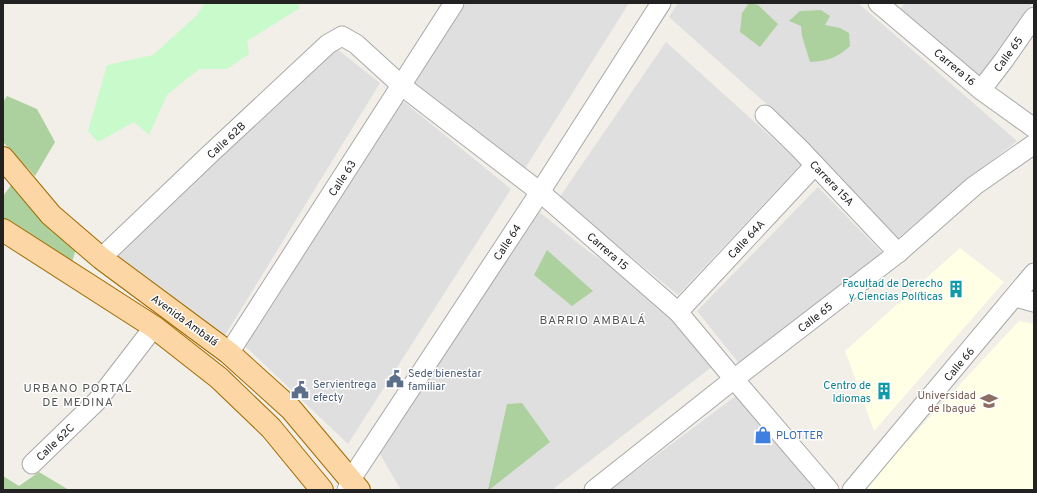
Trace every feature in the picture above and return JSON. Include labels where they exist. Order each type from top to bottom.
[{"type":"main road","name":"Avenida Ambalá","points":[[3,158],[51,216],[101,258],[229,353],[291,409],[352,486]]},
{"type":"main road","points":[[3,230],[154,327],[219,378],[271,428],[322,490]]},
{"type":"street","name":"Calle 63","points":[[229,353],[454,3]]},
{"type":"street","name":"Calle 64","points":[[352,486],[661,3]]},
{"type":"street","name":"Carrera 16","points":[[885,5],[981,90],[1034,128]]},
{"type":"street","name":"Calle 65","points":[[981,90],[1034,17]]},
{"type":"street","name":"Calle 62B","points":[[101,258],[328,44],[342,36],[356,44]]},
{"type":"street","name":"Carrera 15","points":[[356,44],[402,86],[540,192],[678,312],[829,490]]},
{"type":"street","name":"Carrera 15A","points":[[765,115],[815,165],[898,253]]},
{"type":"street","name":"Calle 65","points":[[594,490],[734,379],[898,253],[974,186],[1034,144]]},
{"type":"street","name":"Calle 64A","points":[[678,312],[815,165]]},
{"type":"street","name":"Calle 66","points":[[852,490],[1016,297],[1034,273]]},
{"type":"street","points":[[1016,297],[1034,302]]},
{"type":"street","name":"Calle 62C","points":[[32,464],[97,401],[154,327]]},
{"type":"shaded area","points":[[466,3],[629,3],[524,170],[411,85]]},
{"type":"shaded area","points":[[678,3],[858,3],[1017,141],[961,185],[897,239],[770,107],[669,17]]},
{"type":"shaded area","points":[[905,3],[1033,3],[978,80],[898,12]]},
{"type":"shaded area","points":[[666,42],[801,164],[678,295],[559,198]]},
{"type":"shaded area","points":[[332,45],[380,83],[224,337],[109,253]]},
{"type":"shaded area","points":[[398,97],[511,189],[348,444],[244,345]]},
{"type":"shaded area","points":[[818,187],[887,258],[742,367],[697,311]]},
{"type":"shaded area","points":[[538,211],[588,251],[612,267],[671,317],[713,366],[552,490],[398,490],[400,488],[378,451]]},
{"type":"shaded area","name":"Universidad de Ibagué","points":[[960,248],[1004,282],[874,431],[845,351]]},
{"type":"shaded area","name":"Universidad de Ibagué","points":[[1019,321],[1034,324],[1034,490],[867,490],[874,477]]},
{"type":"shaded area","points":[[737,395],[815,490],[610,490]]},
{"type":"green space","points":[[205,3],[297,3],[300,8],[247,41],[249,54],[227,69],[199,69],[167,95],[149,135],[134,122],[98,142],[88,131],[107,65],[153,55],[197,15]]},
{"type":"green space","points":[[749,3],[758,5],[778,24],[760,47],[740,32],[742,13]]},
{"type":"green space","points":[[821,10],[830,16],[825,25],[840,28],[849,33],[850,46],[832,58],[810,62],[802,36],[801,26],[789,21],[800,11]]},
{"type":"green space","points":[[7,96],[37,109],[55,142],[35,176],[3,142],[3,102]]},
{"type":"green space","points":[[15,180],[78,243],[71,265],[4,220],[3,196]]},
{"type":"green space","points":[[547,250],[593,291],[572,306],[534,275]]},
{"type":"green space","points":[[522,403],[550,442],[488,490],[507,404]]},
{"type":"green space","points":[[39,472],[69,490],[3,490],[3,476],[19,486]]},
{"type":"place","name":"Facultad de Derecho y Ciencias Políticas","points":[[956,289]]},
{"type":"place","name":"Sede bienestar familiar","points":[[395,379]]},
{"type":"place","name":"Servientrega efecty","points":[[300,390]]},
{"type":"place","name":"Centro de Idiomas","points":[[884,391]]},
{"type":"place","name":"Universidad de Ibagué","points":[[989,401]]},
{"type":"place","name":"PLOTTER","points":[[763,435]]},
{"type":"district","name":"BARRIO AMBALÁ","points":[[593,320]]},
{"type":"district","name":"URBANO PORTAL DE MEDINA","points":[[78,395]]}]
